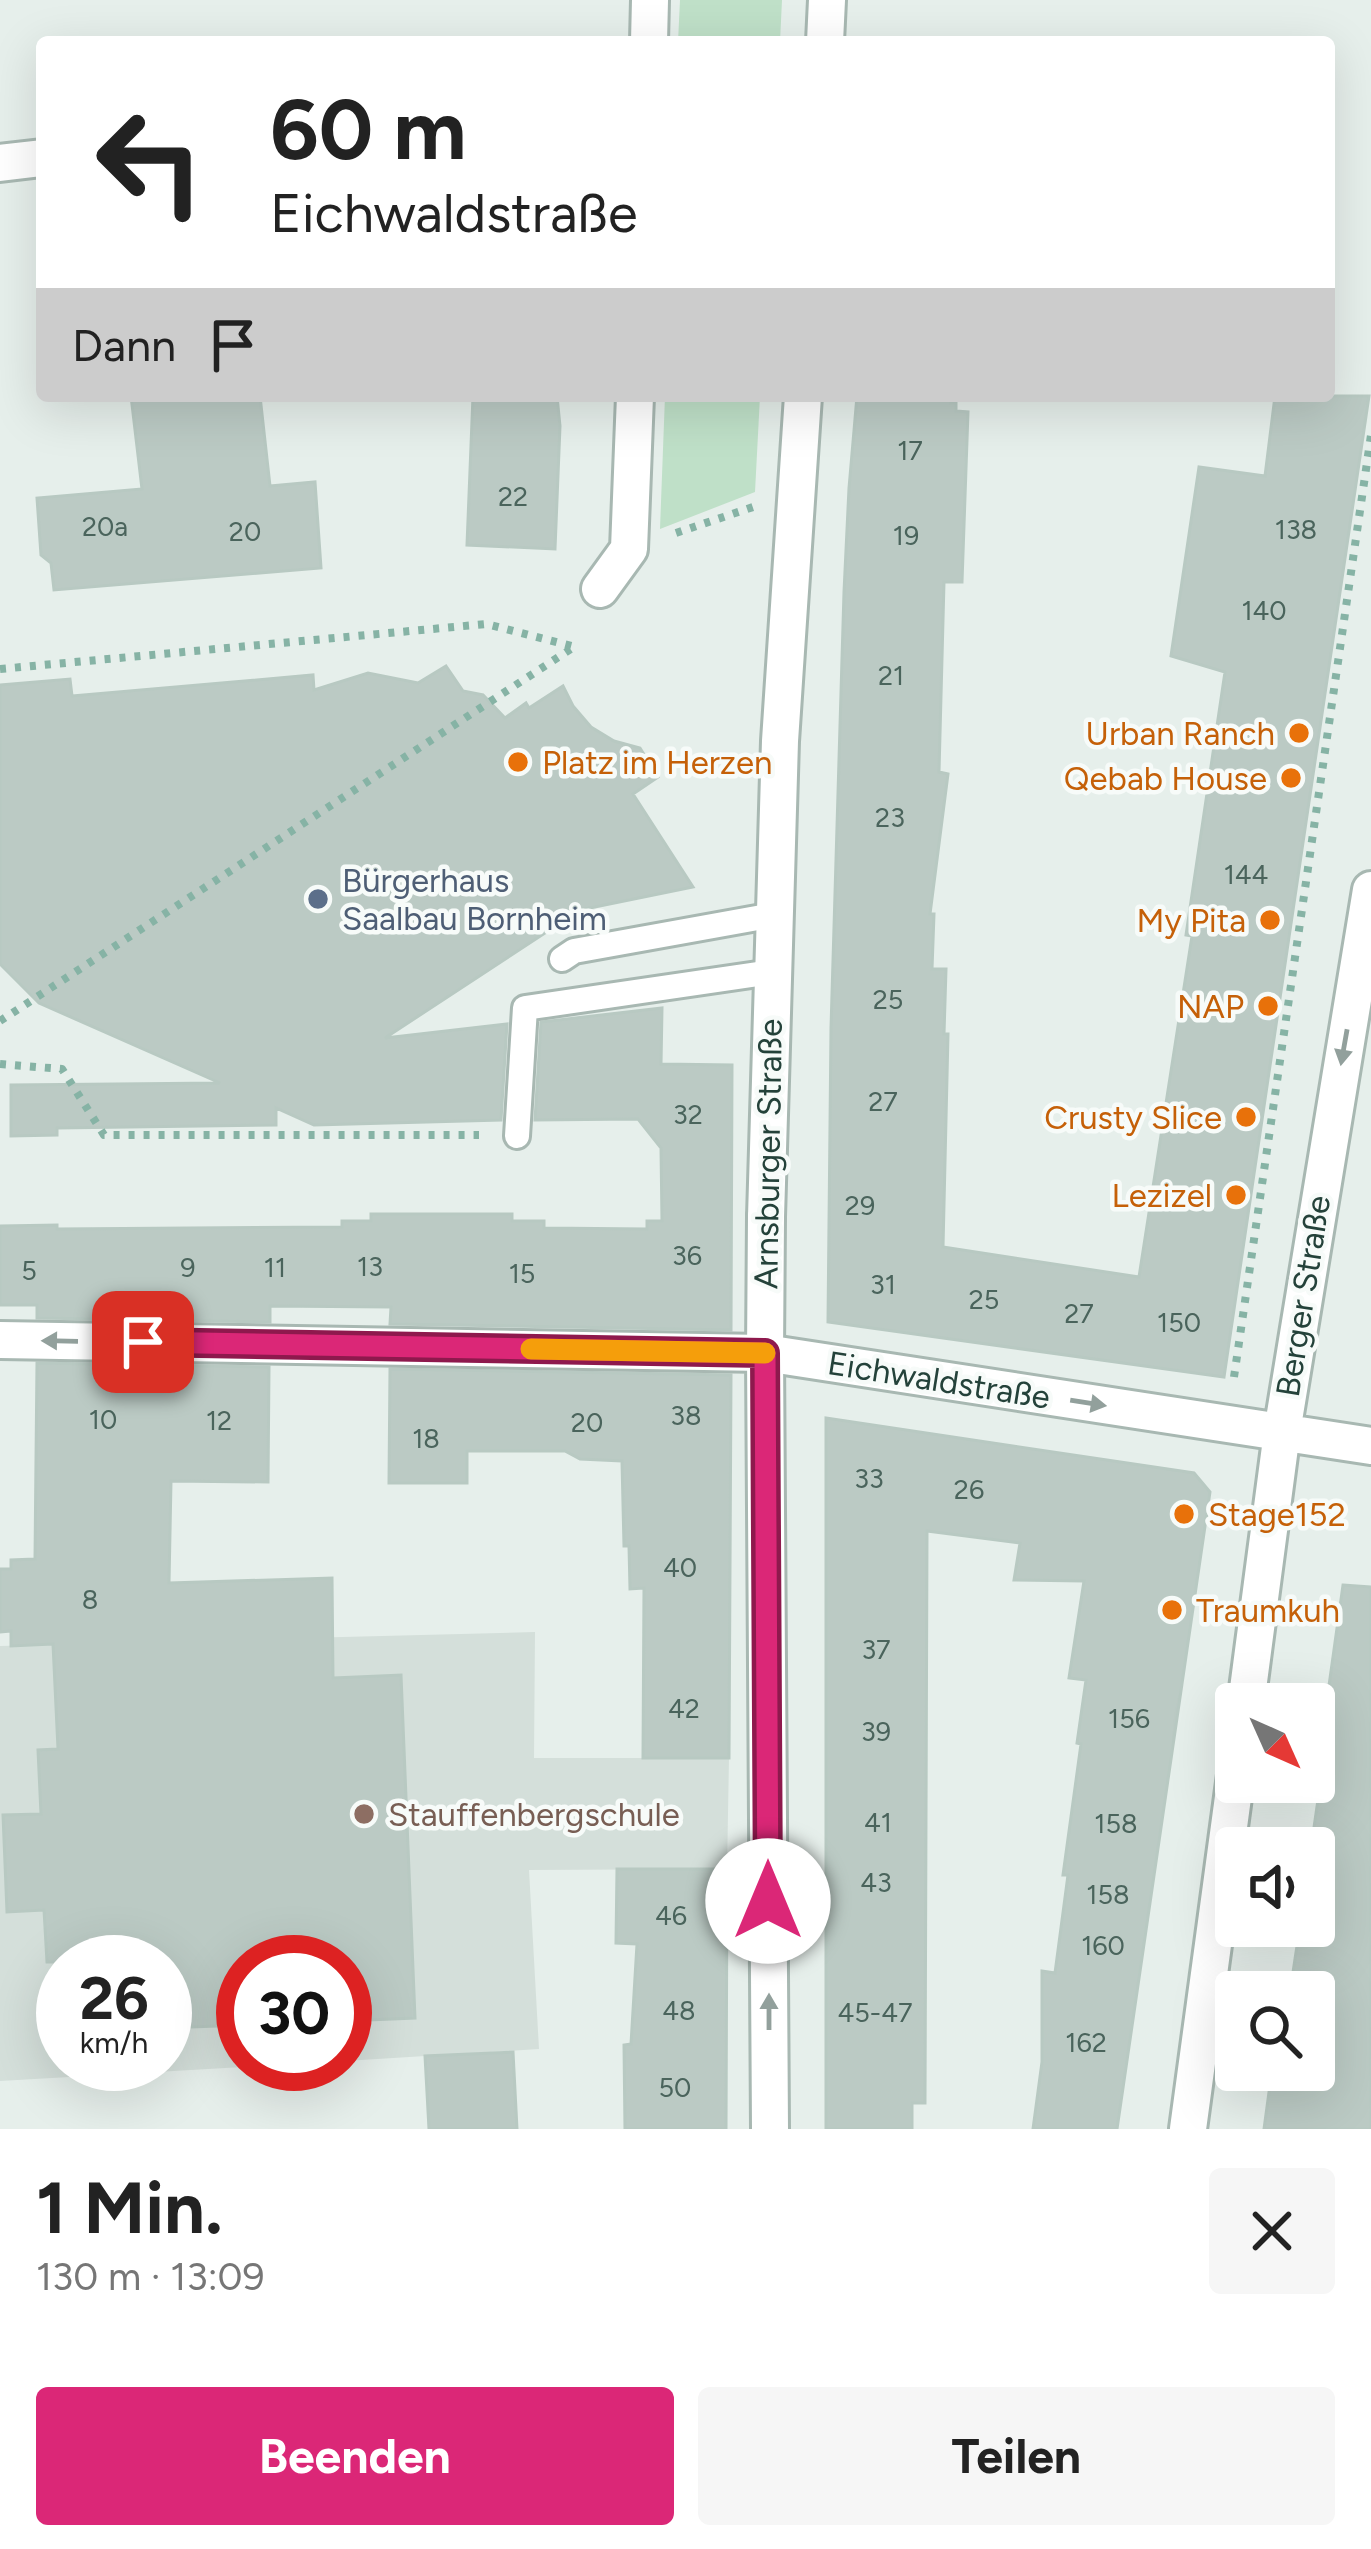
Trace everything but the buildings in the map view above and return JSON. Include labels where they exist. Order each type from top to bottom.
[{"type":"street","points":[[649,36],[650,0]]},
{"type":"street","points":[[825,36],[827,0]]},
{"type":"street","points":[[0,163],[36,159]]},
{"type":"street","points":[[600,589],[629,549],[635,402]]},
{"type":"street","name":"Arnsburger Straße","points":[[770,2129],[766,1216],[780,741],[803,402]]},
{"type":"street","name":"Berger Straße","points":[[1249,1683],[1282,1432],[1371,890]]},
{"type":"street","name":"Eichwaldstraße","points":[[0,1340],[765,1353],[1371,1446]]},
{"type":"street","points":[[1189,2129],[1232,1803]]},
{"type":"lane","points":[[562,959],[574,951],[774,915]]},
{"type":"lane","points":[[518,1136],[525,1008],[772,972]]},
{"type":"path","points":[[1228,1425],[1371,435]]},
{"type":"path","points":[[629,549],[796,492]]},
{"type":"path","points":[[0,669],[485,624],[574,646],[0,1021]]},
{"type":"path","points":[[0,1064],[62,1069],[104,1135],[518,1136]]},
{"type":"shaded area","name":"Stauffenbergschule","points":[[535,1632],[534,1758],[729,1758],[727,1869],[529,1870],[539,2049],[372,2059],[372,1935],[216,1935],[216,2069],[192,2070],[192,1935],[36,1935],[36,2079],[0,2081],[0,1646]]},
{"type":"green space","points":[[680,0],[782,0],[780,36],[678,36]]},
{"type":"green space","points":[[665,402],[760,402],[755,492],[660,529]]},
{"type":"slow traffic","points":[[531,1349],[765,1353]]},
{"type":"place","name":"Urban Ranch","points":[[1299,733]]},
{"type":"place","name":"Platz im Herzen","points":[[518,762]]},
{"type":"place","name":"Qebab House","points":[[1291,778]]},
{"type":"place","name":"Bürgerhaus Saalbau Bornheim","points":[[318,899]]},
{"type":"place","name":"My Pita","points":[[1270,920]]},
{"type":"place","name":"NAP","points":[[1268,1006]]},
{"type":"place","name":"Crusty Slice","points":[[1246,1117]]},
{"type":"place","name":"Lezizel","points":[[1236,1195]]},
{"type":"place","name":"Stage152","points":[[1184,1514]]},
{"type":"place","name":"Traumkuh","points":[[1172,1610]]},
{"type":"place","name":"Stauffenbergschule","points":[[364,1814]]},
{"type":"route","points":[[143,1342],[765,1353],[768,1901]]}]
